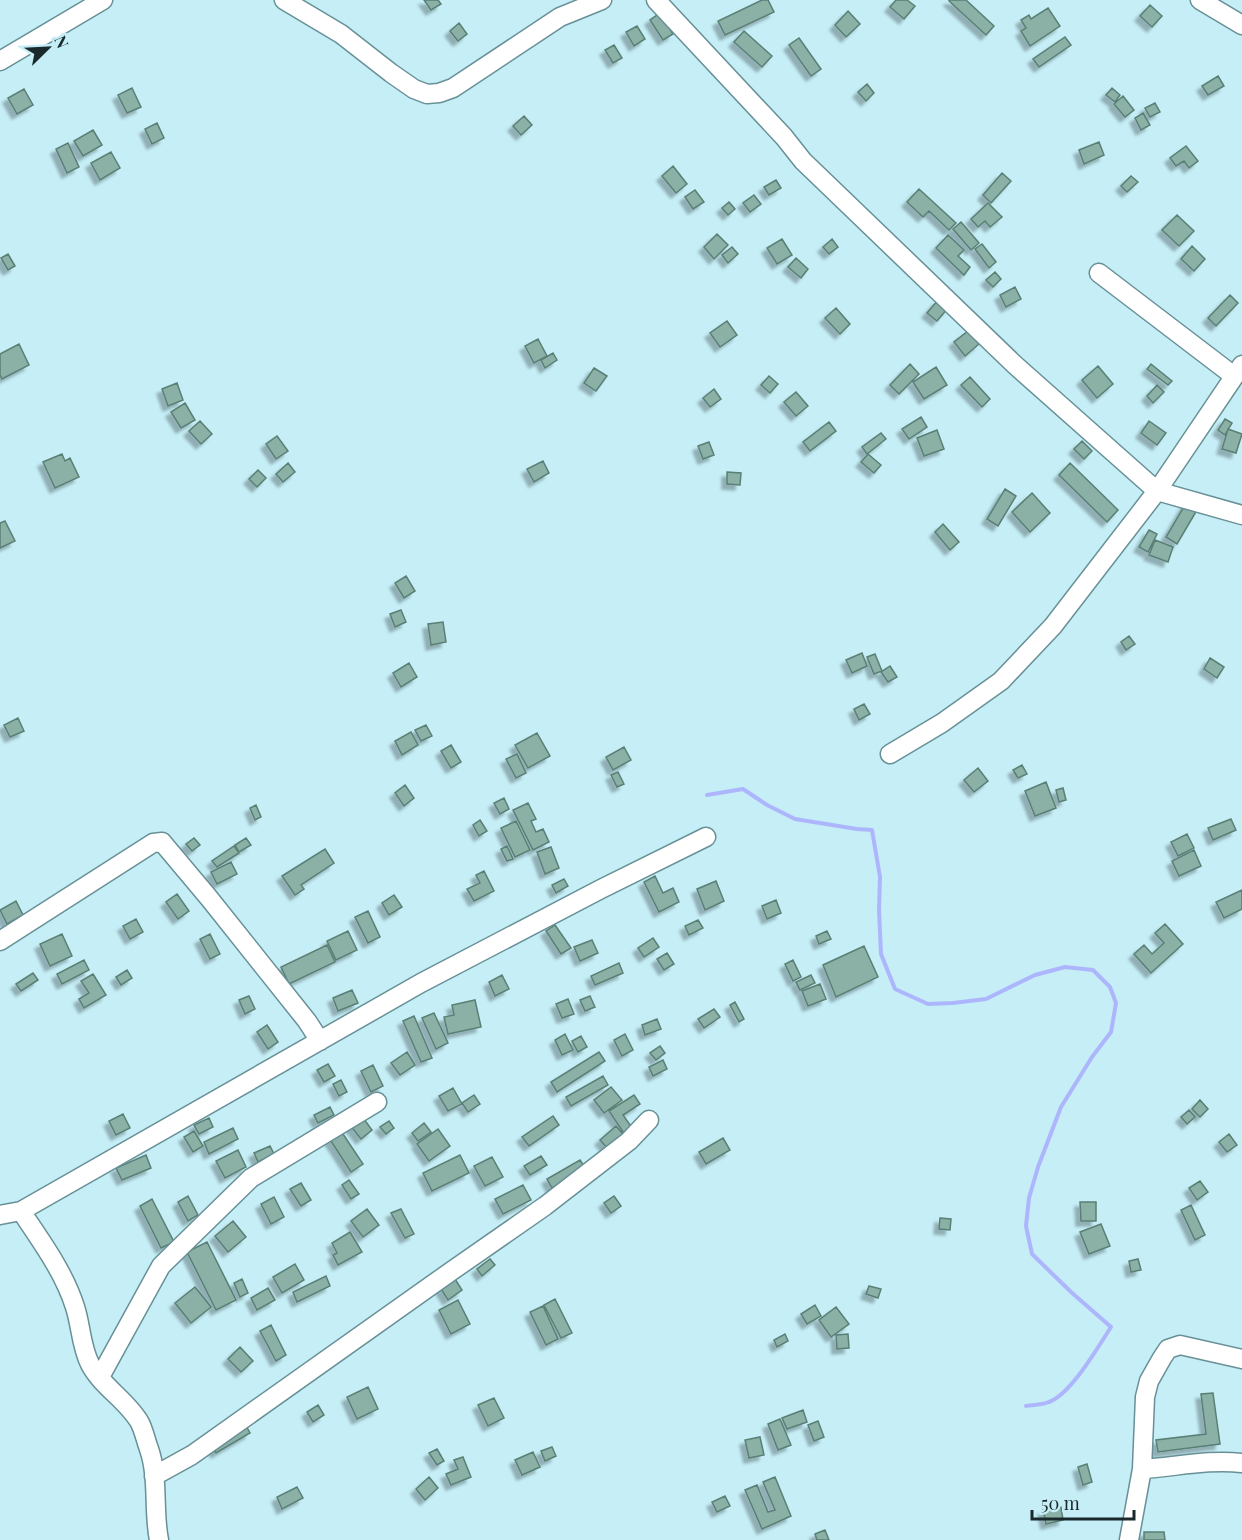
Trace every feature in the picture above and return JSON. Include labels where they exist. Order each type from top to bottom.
[{"type":"street","points":[[0,61],[103,0]]},
{"type":"street","points":[[284,0],[340,34],[414,89],[427,94],[440,93],[453,88],[560,17],[602,0]]},
{"type":"street","points":[[656,0],[784,137],[803,161],[1015,365],[1157,490],[1242,515]]},
{"type":"street","points":[[1200,0],[1242,25]]},
{"type":"street","points":[[890,754],[942,723],[1001,681],[1053,626],[1157,490],[1238,370],[1099,273]]},
{"type":"street","points":[[0,1215],[21,1211],[432,977],[706,837]]},
{"type":"street","points":[[0,941],[153,843],[162,842],[307,1021],[320,1041]]},
{"type":"street","points":[[100,1377],[161,1266],[169,1258],[251,1178],[377,1102]]},
{"type":"street","points":[[153,1476],[192,1455],[545,1206],[629,1141],[649,1120]]},
{"type":"street","points":[[21,1211],[58,1270],[74,1305],[90,1364],[140,1423],[150,1453],[159,1540]]},
{"type":"street","points":[[1129,1540],[1142,1469],[1145,1397],[1149,1381],[1168,1348],[1180,1345],[1242,1359]]},
{"type":"street","points":[[1142,1469],[1198,1463],[1242,1464]]},
{"type":"building","points":[[424,0],[438,0],[441,4],[431,10]]},
{"type":"building","points":[[762,0],[768,0],[774,12],[725,35],[718,21]]},
{"type":"building","points":[[896,0],[907,0],[915,6],[904,19],[890,7]]},
{"type":"building","points":[[949,0],[966,0],[994,26],[986,35]]},
{"type":"building","points":[[1150,5],[1162,16],[1152,27],[1140,16]]},
{"type":"building","points":[[1048,8],[1060,26],[1030,46],[1021,31],[1026,28],[1021,20],[1029,15],[1031,19]]},
{"type":"building","points":[[848,11],[860,24],[846,37],[835,25]]},
{"type":"building","points":[[660,13],[673,34],[663,40],[650,20]]},
{"type":"building","points":[[459,23],[467,34],[458,41],[450,31]]},
{"type":"building","points":[[637,26],[645,39],[634,46],[626,32]]},
{"type":"building","points":[[744,31],[772,56],[762,67],[734,42]]},
{"type":"building","points":[[1065,37],[1071,45],[1039,67],[1033,59]]},
{"type":"building","points":[[799,38],[821,69],[811,76],[789,45]]},
{"type":"building","points":[[614,45],[622,58],[613,63],[605,50]]},
{"type":"building","points":[[1218,76],[1224,86],[1208,95],[1202,86]]},
{"type":"building","points":[[867,84],[874,93],[866,101],[858,92]]},
{"type":"building","points":[[132,88],[141,107],[127,113],[118,95]]},
{"type":"building","points":[[1112,88],[1120,95],[1115,102],[1106,95]]},
{"type":"building","points":[[24,89],[33,105],[17,114],[8,98]]},
{"type":"building","points":[[1123,96],[1134,110],[1125,117],[1114,104]]},
{"type":"building","points":[[1155,103],[1160,112],[1150,117],[1145,108]]},
{"type":"building","points":[[1143,113],[1150,125],[1141,130],[1135,118]]},
{"type":"building","points":[[524,116],[532,125],[521,135],[513,126]]},
{"type":"building","points":[[157,123],[164,138],[152,144],[145,129]]},
{"type":"building","points":[[93,130],[102,145],[83,156],[74,141]]},
{"type":"building","points":[[1099,142],[1104,155],[1084,164],[1079,150]]},
{"type":"building","points":[[68,143],[79,167],[67,173],[56,149]]},
{"type":"building","points":[[1186,146],[1198,161],[1189,168],[1184,161],[1176,166],[1170,158]]},
{"type":"building","points":[[111,152],[120,168],[100,180],[91,163]]},
{"type":"building","points":[[673,166],[687,184],[676,193],[662,176]]},
{"type":"building","points":[[1002,173],[1011,181],[991,203],[983,195]]},
{"type":"building","points":[[1131,176],[1138,182],[1127,192],[1121,186]]},
{"type":"building","points":[[776,180],[781,188],[769,195],[764,187]]},
{"type":"building","points":[[919,189],[956,223],[949,230],[929,211],[923,217],[907,202]]},
{"type":"building","points":[[695,190],[704,202],[693,209],[685,197]]},
{"type":"building","points":[[754,195],[761,204],[750,212],[743,203]]},
{"type":"building","points":[[729,202],[735,209],[728,215],[722,208]]},
{"type":"building","points":[[988,203],[1002,217],[990,227],[985,221],[978,227],[971,219]]},
{"type":"building","points":[[1177,215],[1194,231],[1179,246],[1162,230]]},
{"type":"building","points":[[961,222],[979,243],[971,250],[953,229]]},
{"type":"building","points":[[717,234],[728,245],[714,259],[704,247]]},
{"type":"building","points":[[948,235],[964,250],[958,256],[970,267],[964,275],[936,248]]},
{"type":"building","points":[[782,239],[792,255],[777,264],[767,248]]},
{"type":"building","points":[[832,239],[838,247],[829,254],[823,247]]},
{"type":"building","points":[[982,244],[996,262],[989,268],[975,249]]},
{"type":"building","points":[[1192,246],[1205,259],[1194,271],[1181,259]]},
{"type":"building","points":[[732,247],[738,254],[728,263],[722,255]]},
{"type":"building","points":[[8,254],[15,266],[8,270],[1,258]]},
{"type":"building","points":[[796,258],[808,269],[801,278],[788,267]]},
{"type":"building","points":[[995,272],[1001,279],[993,287],[986,280]]},
{"type":"building","points":[[1015,287],[1021,299],[1006,307],[1000,295]]},
{"type":"building","points":[[1230,295],[1238,303],[1216,326],[1208,318]]},
{"type":"building","points":[[938,300],[948,308],[937,321],[927,313]]},
{"type":"building","points":[[836,308],[850,324],[840,334],[825,318]]},
{"type":"building","points":[[727,321],[737,335],[720,347],[710,333]]},
{"type":"building","points":[[968,331],[979,344],[965,356],[954,342]]},
{"type":"building","points":[[538,339],[547,356],[534,363],[525,346]]},
{"type":"building","points":[[19,344],[29,365],[2,379],[0,354]]},
{"type":"building","points":[[553,353],[557,360],[545,368],[541,360]]},
{"type":"building","points":[[910,364],[919,374],[899,394],[890,385]]},
{"type":"building","points":[[1151,364],[1172,381],[1168,385],[1147,369]]},
{"type":"building","points":[[1098,366],[1113,384],[1097,398],[1082,380]]},
{"type":"building","points":[[936,367],[947,385],[924,399],[913,382]]},
{"type":"building","points":[[594,368],[607,376],[596,391],[584,383]]},
{"type":"building","points":[[769,376],[778,384],[770,393],[761,385]]},
{"type":"building","points":[[970,377],[990,399],[982,407],[961,385]]},
{"type":"building","points":[[177,383],[183,400],[168,406],[162,389]]},
{"type":"building","points":[[1157,385],[1164,392],[1153,403],[1147,396]]},
{"type":"building","points":[[714,389],[721,399],[710,407],[703,398]]},
{"type":"building","points":[[796,392],[808,406],[796,416],[784,402]]},
{"type":"building","points":[[185,403],[195,420],[181,428],[171,412]]},
{"type":"building","points":[[921,417],[927,427],[909,439],[902,429]]},
{"type":"building","points":[[1225,419],[1232,423],[1225,435],[1218,430]]},
{"type":"building","points":[[200,421],[212,434],[201,444],[189,431]]},
{"type":"building","points":[[1149,421],[1166,433],[1157,445],[1141,433]]},
{"type":"building","points":[[829,422],[836,431],[810,451],[803,442]]},
{"type":"building","points":[[1228,429],[1242,434],[1236,453],[1222,449]]},
{"type":"building","points":[[937,430],[944,449],[924,456],[917,438]]},
{"type":"building","points":[[881,433],[886,439],[867,454],[862,447]]},
{"type":"building","points":[[277,436],[288,451],[276,459],[266,444]]},
{"type":"building","points":[[1082,441],[1092,451],[1084,459],[1074,449]]},
{"type":"building","points":[[709,442],[714,455],[703,459],[698,446]]},
{"type":"building","points":[[62,454],[65,461],[70,458],[79,477],[55,488],[43,462]]},
{"type":"building","points":[[868,454],[881,465],[874,473],[861,462]]},
{"type":"building","points":[[543,461],[549,473],[534,482],[527,469]]},
{"type":"building","points":[[288,463],[295,472],[283,482],[276,474]]},
{"type":"building","points":[[1070,463],[1118,510],[1107,522],[1059,475]]},
{"type":"building","points":[[258,470],[266,478],[257,487],[249,479]]},
{"type":"building","points":[[727,472],[741,473],[740,485],[727,484]]},
{"type":"building","points":[[1005,489],[1016,496],[998,526],[987,519]]},
{"type":"building","points":[[1032,493],[1050,513],[1030,532],[1012,512]]},
{"type":"building","points":[[1186,503],[1197,510],[1177,544],[1166,537]]},
{"type":"building","points":[[5,521],[15,541],[0,548],[0,523]]},
{"type":"building","points":[[943,524],[959,542],[950,550],[935,532]]},
{"type":"building","points":[[1149,530],[1157,534],[1148,552],[1139,547]]},
{"type":"building","points":[[1155,540],[1173,547],[1168,562],[1149,555]]},
{"type":"building","points":[[406,576],[415,591],[404,598],[395,583]]},
{"type":"building","points":[[401,610],[406,622],[395,627],[390,614]]},
{"type":"building","points":[[443,622],[446,642],[431,645],[428,624]]},
{"type":"building","points":[[1129,636],[1135,644],[1126,650],[1121,642]]},
{"type":"building","points":[[862,653],[867,666],[852,673],[846,660]]},
{"type":"building","points":[[875,654],[882,671],[874,674],[867,657]]},
{"type":"building","points":[[1210,658],[1224,667],[1217,678],[1204,669]]},
{"type":"building","points":[[409,663],[417,677],[401,687],[393,673]]},
{"type":"building","points":[[890,666],[897,677],[888,682],[881,672]]},
{"type":"building","points":[[864,704],[870,714],[859,720],[854,709]]},
{"type":"building","points":[[18,718],[24,731],[10,737],[4,725]]},
{"type":"building","points":[[426,725],[432,736],[421,741],[415,730]]},
{"type":"building","points":[[411,732],[418,745],[402,755],[395,741]]},
{"type":"building","points":[[537,733],[550,756],[528,768],[515,745]]},
{"type":"building","points":[[451,745],[461,762],[451,768],[441,751]]},
{"type":"building","points":[[624,747],[631,760],[613,770],[606,757]]},
{"type":"building","points":[[517,754],[526,773],[516,778],[506,759]]},
{"type":"building","points":[[1022,765],[1027,774],[1018,778],[1013,770]]},
{"type":"building","points":[[978,768],[988,781],[974,792],[964,780]]},
{"type":"building","points":[[618,772],[624,784],[617,787],[611,775]]},
{"type":"building","points":[[1046,782],[1056,808],[1035,816],[1025,791]]},
{"type":"building","points":[[405,785],[414,798],[404,806],[395,793]]},
{"type":"building","points":[[1063,788],[1066,800],[1059,802],[1056,790]]},
{"type":"building","points":[[504,798],[509,809],[500,814],[494,803]]},
{"type":"building","points":[[528,803],[536,819],[531,821],[536,832],[543,829],[549,842],[533,850],[513,810]]},
{"type":"building","points":[[256,805],[261,817],[255,820],[250,808]]},
{"type":"building","points":[[1231,819],[1236,830],[1213,840],[1208,828]]},
{"type":"building","points":[[480,820],[487,831],[479,836],[473,825]]},
{"type":"building","points":[[516,821],[530,850],[515,857],[501,828]]},
{"type":"building","points":[[1187,834],[1194,848],[1178,856],[1171,842]]},
{"type":"building","points":[[194,838],[200,845],[192,851],[186,844]]},
{"type":"building","points":[[246,838],[251,845],[239,852],[235,845]]},
{"type":"building","points":[[234,846],[239,853],[217,867],[212,861]]},
{"type":"building","points":[[507,846],[513,859],[507,861],[501,849]]},
{"type":"building","points":[[551,847],[559,868],[545,874],[537,852]]},
{"type":"building","points":[[325,849],[334,863],[301,885],[304,889],[295,895],[282,876]]},
{"type":"building","points":[[1194,850],[1201,866],[1179,876],[1172,861]]},
{"type":"building","points":[[231,862],[237,874],[217,884],[211,872]]},
{"type":"building","points":[[484,871],[494,891],[474,901],[467,889],[480,883],[476,875]]},
{"type":"building","points":[[655,876],[663,893],[673,888],[679,902],[659,912],[644,882]]},
{"type":"building","points":[[564,879],[568,886],[556,893],[552,885]]},
{"type":"building","points":[[716,881],[724,901],[705,910],[697,889]]},
{"type":"building","points":[[1242,890],[1242,909],[1224,918],[1216,902]]},
{"type":"building","points":[[177,894],[189,911],[178,919],[166,902]]},
{"type":"building","points":[[394,895],[402,907],[389,915],[382,903]]},
{"type":"building","points":[[776,900],[781,913],[767,919],[762,906]]},
{"type":"building","points":[[16,901],[23,915],[7,924],[0,910]]},
{"type":"building","points":[[368,911],[380,937],[368,943],[355,917]]},
{"type":"building","points":[[136,919],[143,932],[130,939],[123,926]]},
{"type":"building","points":[[698,920],[703,928],[689,935],[685,926]]},
{"type":"building","points":[[1165,924],[1183,944],[1151,973],[1134,954],[1144,945],[1152,954],[1164,943],[1155,933]]},
{"type":"building","points":[[555,925],[571,948],[561,954],[546,931]]},
{"type":"building","points":[[348,931],[357,950],[336,960],[327,941]]},
{"type":"building","points":[[827,931],[831,939],[819,944],[816,936]]},
{"type":"building","points":[[62,934],[72,956],[50,966],[40,944]]},
{"type":"building","points":[[210,934],[220,954],[210,959],[200,939]]},
{"type":"building","points":[[653,938],[659,947],[644,957],[638,948]]},
{"type":"building","points":[[592,940],[598,953],[580,961],[574,947]]},
{"type":"building","points":[[327,945],[335,962],[289,984],[281,967]]},
{"type":"building","points":[[864,946],[878,977],[836,997],[823,965]]},
{"type":"building","points":[[667,953],[674,964],[664,970],[657,959]]},
{"type":"building","points":[[84,960],[89,970],[62,984],[57,974]]},
{"type":"building","points":[[793,960],[801,977],[793,981],[785,964]]},
{"type":"building","points":[[619,963],[623,973],[595,985],[591,976]]},
{"type":"building","points":[[127,970],[132,978],[121,985],[116,977]]},
{"type":"building","points":[[33,973],[38,980],[21,991],[16,984]]},
{"type":"building","points":[[93,974],[106,995],[84,1008],[79,999],[89,993],[81,981]]},
{"type":"building","points":[[502,975],[509,989],[495,996],[489,982]]},
{"type":"building","points":[[811,975],[815,983],[800,990],[796,982]]},
{"type":"building","points":[[820,984],[826,999],[808,1006],[802,991]]},
{"type":"building","points":[[352,990],[358,1003],[338,1011],[333,998]]},
{"type":"building","points":[[249,996],[255,1009],[245,1014],[239,1000]]},
{"type":"building","points":[[590,996],[595,1007],[585,1011],[580,1000]]},
{"type":"building","points":[[568,999],[574,1014],[562,1018],[556,1004]]},
{"type":"building","points":[[475,1000],[481,1027],[448,1034],[444,1017],[454,1015],[452,1005]]},
{"type":"building","points":[[735,1002],[744,1019],[739,1022],[730,1005]]},
{"type":"building","points":[[714,1009],[720,1017],[704,1028],[698,1019]]},
{"type":"building","points":[[434,1013],[448,1043],[436,1049],[422,1018]]},
{"type":"building","points":[[414,1016],[432,1058],[421,1062],[403,1021]]},
{"type":"building","points":[[657,1019],[661,1029],[645,1035],[642,1025]]},
{"type":"building","points":[[267,1025],[278,1042],[268,1049],[257,1032]]},
{"type":"building","points":[[565,1034],[573,1050],[562,1055],[555,1040]]},
{"type":"building","points":[[625,1034],[633,1050],[622,1056],[614,1040]]},
{"type":"building","points":[[581,1036],[587,1047],[578,1052],[572,1041]]},
{"type":"building","points":[[660,1046],[665,1053],[656,1060],[650,1053]]},
{"type":"building","points":[[407,1052],[415,1065],[400,1075],[391,1063]]},
{"type":"building","points":[[599,1052],[605,1061],[557,1092],[551,1082]]},
{"type":"building","points":[[663,1060],[667,1069],[653,1076],[649,1067]]},
{"type":"building","points":[[328,1064],[335,1076],[324,1082],[317,1070]]},
{"type":"building","points":[[373,1065],[383,1086],[371,1092],[361,1071]]},
{"type":"building","points":[[603,1076],[608,1085],[571,1106],[566,1097]]},
{"type":"building","points":[[341,1080],[347,1092],[339,1096],[333,1084]]},
{"type":"building","points":[[611,1087],[622,1100],[604,1113],[594,1100]]},
{"type":"building","points":[[453,1088],[462,1104],[448,1111],[439,1096]]},
{"type":"building","points":[[474,1095],[480,1104],[468,1112],[462,1103]]},
{"type":"building","points":[[634,1095],[640,1104],[623,1115],[633,1129],[625,1135],[609,1111]]},
{"type":"building","points":[[1200,1100],[1208,1109],[1200,1117],[1192,1109]]},
{"type":"building","points":[[330,1107],[334,1115],[318,1123],[314,1115]]},
{"type":"building","points":[[1189,1110],[1195,1117],[1187,1124],[1181,1117]]},
{"type":"building","points":[[123,1114],[130,1128],[116,1135],[109,1121]]},
{"type":"building","points":[[361,1115],[372,1130],[361,1139],[349,1124]]},
{"type":"building","points":[[553,1116],[559,1125],[529,1146],[522,1137]]},
{"type":"building","points":[[209,1118],[213,1127],[199,1134],[194,1125]]},
{"type":"building","points":[[389,1121],[394,1128],[386,1134],[380,1127]]},
{"type":"building","points":[[424,1123],[431,1132],[418,1141],[412,1133]]},
{"type":"building","points":[[616,1126],[623,1134],[607,1148],[600,1140]]},
{"type":"building","points":[[233,1128],[238,1139],[209,1154],[204,1142]]},
{"type":"building","points":[[438,1129],[450,1146],[429,1161],[417,1144]]},
{"type":"building","points":[[194,1131],[203,1146],[193,1152],[184,1137]]},
{"type":"building","points":[[341,1131],[363,1164],[351,1172],[329,1138]]},
{"type":"building","points":[[1229,1134],[1237,1145],[1227,1152],[1219,1142]]},
{"type":"building","points":[[723,1138],[730,1150],[706,1164],[699,1152]]},
{"type":"building","points":[[270,1146],[274,1154],[258,1162],[254,1153]]},
{"type":"building","points":[[238,1150],[246,1167],[225,1178],[216,1161]]},
{"type":"building","points":[[146,1155],[151,1168],[122,1180],[116,1168]]},
{"type":"building","points":[[460,1155],[469,1173],[432,1191],[423,1173]]},
{"type":"building","points":[[541,1156],[547,1165],[530,1175],[524,1166]]},
{"type":"building","points":[[492,1157],[503,1177],[485,1186],[474,1166]]},
{"type":"building","points":[[580,1160],[586,1169],[552,1188],[547,1179]]},
{"type":"building","points":[[349,1180],[359,1194],[351,1199],[342,1185]]},
{"type":"building","points":[[1200,1181],[1208,1192],[1197,1200],[1189,1188]]},
{"type":"building","points":[[301,1183],[311,1200],[301,1206],[290,1189]]},
{"type":"building","points":[[523,1185],[531,1200],[503,1214],[495,1199]]},
{"type":"building","points":[[188,1196],[198,1215],[188,1221],[178,1202]]},
{"type":"building","points":[[614,1196],[621,1206],[611,1213],[604,1203]]},
{"type":"building","points":[[274,1197],[284,1217],[271,1224],[261,1204]]},
{"type":"building","points":[[152,1199],[174,1242],[161,1248],[140,1206]]},
{"type":"building","points":[[1080,1202],[1096,1202],[1096,1221],[1081,1221]]},
{"type":"building","points":[[1191,1205],[1205,1235],[1195,1240],[1181,1210]]},
{"type":"building","points":[[367,1209],[379,1225],[363,1237],[351,1221]]},
{"type":"building","points":[[401,1209],[414,1234],[405,1238],[391,1213]]},
{"type":"building","points":[[940,1218],[951,1219],[950,1230],[939,1229]]},
{"type":"building","points":[[233,1221],[246,1237],[228,1252],[215,1236]]},
{"type":"building","points":[[1101,1224],[1110,1246],[1089,1254],[1080,1232]]},
{"type":"building","points":[[350,1232],[362,1252],[338,1265],[333,1255],[337,1253],[332,1243]]},
{"type":"building","points":[[207,1242],[236,1300],[216,1310],[187,1252]]},
{"type":"building","points":[[490,1259],[495,1265],[482,1276],[477,1269]]},
{"type":"building","points":[[1138,1259],[1141,1270],[1131,1272],[1129,1261]]},
{"type":"building","points":[[295,1264],[304,1280],[282,1293],[273,1277]]},
{"type":"building","points":[[326,1276],[330,1286],[297,1302],[293,1292]]},
{"type":"building","points":[[242,1279],[248,1293],[240,1297],[234,1283]]},
{"type":"building","points":[[455,1279],[462,1290],[448,1300],[441,1289]]},
{"type":"building","points":[[869,1286],[881,1289],[878,1298],[866,1294]]},
{"type":"building","points":[[195,1287],[211,1307],[191,1323],[175,1303]]},
{"type":"building","points":[[268,1288],[275,1300],[257,1310],[251,1298]]},
{"type":"building","points":[[555,1299],[572,1333],[561,1338],[544,1305]]},
{"type":"building","points":[[458,1300],[470,1324],[451,1334],[439,1310]]},
{"type":"building","points":[[815,1305],[821,1316],[807,1324],[801,1314]]},
{"type":"building","points":[[543,1306],[558,1339],[546,1345],[530,1312]]},
{"type":"building","points":[[836,1307],[849,1324],[831,1337],[819,1320]]},
{"type":"building","points":[[271,1325],[286,1355],[276,1361],[260,1331]]},
{"type":"building","points":[[785,1334],[788,1341],[777,1347],[774,1340]]},
{"type":"building","points":[[848,1334],[849,1348],[837,1349],[836,1335]]},
{"type":"building","points":[[240,1347],[253,1361],[241,1372],[228,1359]]},
{"type":"building","points":[[368,1387],[378,1409],[357,1419],[347,1397]]},
{"type":"building","points":[[1213,1393],[1220,1444],[1158,1452],[1156,1440],[1206,1434],[1201,1394]]},
{"type":"building","points":[[494,1398],[504,1418],[488,1426],[478,1405]]},
{"type":"building","points":[[318,1405],[324,1415],[313,1422],[307,1412]]},
{"type":"building","points":[[803,1410],[807,1422],[787,1429],[782,1418]]},
{"type":"building","points":[[780,1419],[791,1445],[778,1450],[768,1424]]},
{"type":"building","points":[[818,1421],[824,1437],[814,1441],[808,1425]]},
{"type":"building","points":[[245,1424],[250,1433],[216,1453],[211,1444]]},
{"type":"building","points":[[760,1437],[764,1455],[749,1458],[745,1440]]},
{"type":"building","points":[[552,1447],[556,1456],[545,1461],[541,1451]]},
{"type":"building","points":[[437,1449],[444,1461],[437,1465],[429,1453]]},
{"type":"building","points":[[533,1452],[540,1467],[522,1475],[515,1460]]},
{"type":"building","points":[[463,1457],[471,1477],[451,1485],[446,1474],[458,1469],[454,1460]]},
{"type":"building","points":[[1087,1464],[1092,1482],[1083,1485],[1078,1467]]},
{"type":"building","points":[[429,1477],[438,1488],[425,1500],[416,1489]]},
{"type":"building","points":[[775,1477],[791,1516],[762,1529],[745,1490],[757,1485],[768,1512],[775,1510],[763,1482]]},
{"type":"building","points":[[297,1487],[303,1498],[282,1509],[277,1497]]},
{"type":"building","points":[[725,1496],[730,1506],[717,1512],[712,1502]]},
{"type":"building","points":[[1061,1507],[1063,1520],[1046,1524],[1043,1510]]},
{"type":"building","points":[[825,1530],[829,1540],[817,1540],[815,1534]]},
{"type":"building","points":[[1144,1532],[1164,1532],[1165,1540],[1144,1540]]},
{"type":"waterway","points":[[707,795],[743,789],[767,805],[795,819],[872,830],[880,877],[881,954],[895,989],[928,1004],[986,999],[1035,975],[1065,967],[1093,970],[1110,987],[1116,1003],[1111,1032],[1092,1057],[1061,1107],[1038,1167],[1029,1198],[1026,1226],[1032,1254],[1111,1327],[1066,1390],[1049,1402],[1026,1406]]}]
